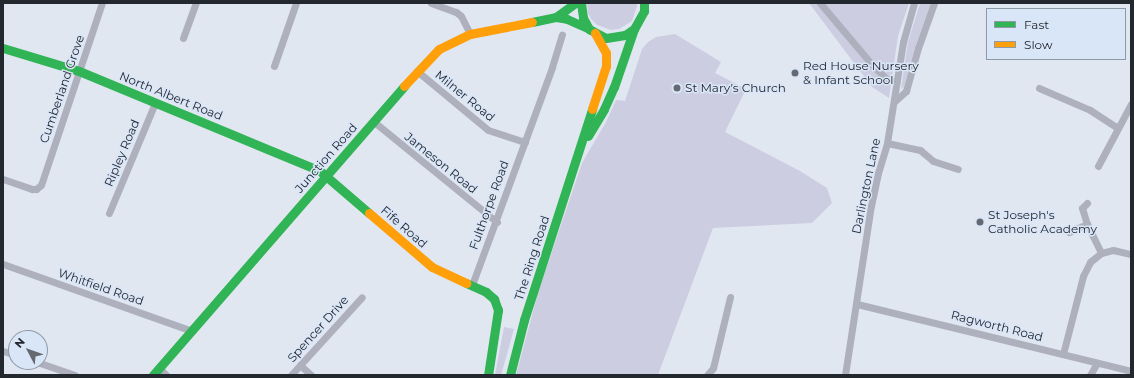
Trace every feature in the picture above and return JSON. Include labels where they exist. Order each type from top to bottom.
[{"type":"main road","name":"Junction Road","points":[[556,17],[575,3]]},
{"type":"main road","name":"The Ring Road","points":[[510,375],[524,320],[581,149],[606,66],[606,53],[583,18],[581,3]]},
{"type":"main road","name":"The Ring Road","points":[[581,149],[604,109],[614,87],[634,29],[644,11],[644,3]]},
{"type":"main road","name":"Junction Road","points":[[156,372],[417,71],[440,49],[470,34],[556,17],[567,19],[606,38],[616,37],[634,29]]},
{"type":"main road","name":"North Albert Road","points":[[3,48],[79,71],[320,171],[327,176]]},
{"type":"main road","name":"Fife Road","points":[[327,176],[432,267],[472,285]]},
{"type":"main road","points":[[472,285],[486,292],[494,299],[498,310],[488,375]]},
{"type":"street","name":"Cumberland Grove","points":[[3,178],[36,189],[42,182],[102,3]]},
{"type":"street","points":[[183,38],[196,3]]},
{"type":"street","points":[[274,66],[296,3]]},
{"type":"street","points":[[431,3],[456,12],[461,16],[470,34]]},
{"type":"street","points":[[820,3],[874,67],[888,80],[897,82]]},
{"type":"street","name":"Darlington Lane","points":[[845,375],[874,193],[887,143],[904,42],[914,3]]},
{"type":"street","points":[[895,101],[906,92],[918,48],[934,3]]},
{"type":"street","name":"Fulthorpe Road","points":[[472,285],[497,222],[552,67],[562,34]]},
{"type":"street","name":"Milner Road","points":[[417,71],[488,130],[525,142]]},
{"type":"street","points":[[1039,88],[1090,110],[1118,128]]},
{"type":"street","name":"Ripley Road","points":[[109,213],[155,102]]},
{"type":"street","points":[[1098,166],[1118,128],[1129,114],[1131,104]]},
{"type":"street","name":"Jameson Road","points":[[373,122],[497,222]]},
{"type":"street","points":[[887,143],[920,150],[933,161],[958,169]]},
{"type":"street","points":[[1087,203],[1082,208],[1101,253]]},
{"type":"street","points":[[1070,232],[1088,224]]},
{"type":"street","points":[[1063,354],[1082,276],[1090,262],[1101,253],[1113,250],[1131,254]]},
{"type":"street","name":"Whitfield Road","points":[[3,264],[192,331]]},
{"type":"street","name":"Spencer Drive","points":[[291,375],[362,297]]},
{"type":"street","points":[[706,375],[713,368],[730,297]]},
{"type":"street","name":"Ragworth Road","points":[[857,304],[1131,371]]},
{"type":"street","points":[[1090,375],[1097,363]]},
{"type":"street","points":[[300,365],[311,375]]},
{"type":"street","points":[[48,366],[75,375]]},
{"type":"street","points":[[156,372],[166,375]]},
{"type":"shaded area","points":[[587,3],[637,3],[637,6],[632,21],[619,29],[611,30],[597,25],[591,19],[588,13]]},
{"type":"shaded area","points":[[809,3],[909,3],[898,36],[889,98],[872,87]]},
{"type":"shaded area","points":[[920,3],[931,3],[916,44],[904,87],[901,89],[908,42]]},
{"type":"shaded area","points":[[675,34],[721,62],[715,73],[746,89],[725,132],[800,171],[827,188],[832,203],[812,223],[713,228],[658,375],[516,375],[538,293],[582,163],[606,122],[616,100],[625,101],[642,49],[648,42],[656,37]]},
{"type":"shaded area","points":[[504,327],[514,329],[501,375],[495,375]]},
{"type":"traffic: fast","points":[[556,17],[575,3]]},
{"type":"traffic: fast","points":[[581,3],[583,18],[589,29],[606,38],[625,35],[634,29],[644,11],[644,3]]},
{"type":"traffic: fast","points":[[532,22],[556,17],[567,19],[589,29]]},
{"type":"traffic: fast","points":[[588,136],[604,109],[614,87],[634,29]]},
{"type":"traffic: fast","points":[[3,48],[79,71],[320,171],[369,213]]},
{"type":"traffic: fast","points":[[153,375],[404,86]]},
{"type":"traffic: fast","points":[[510,375],[524,320],[592,109]]},
{"type":"traffic: fast","points":[[466,283],[486,292],[494,299],[498,310],[488,375]]},
{"type":"traffic: slow","points":[[404,86],[439,49],[470,34],[532,22]]},
{"type":"traffic: slow","points":[[592,109],[606,66],[606,53],[595,33]]},
{"type":"traffic: slow","points":[[369,213],[432,267],[466,283]]},
{"type":"place","name":"Red House Nursery & Infant School","points":[[795,73]]},
{"type":"place","name":"St Mary’s Church","points":[[677,88]]},
{"type":"place","name":"St Joseph's Catholic Academy","points":[[980,222]]}]
